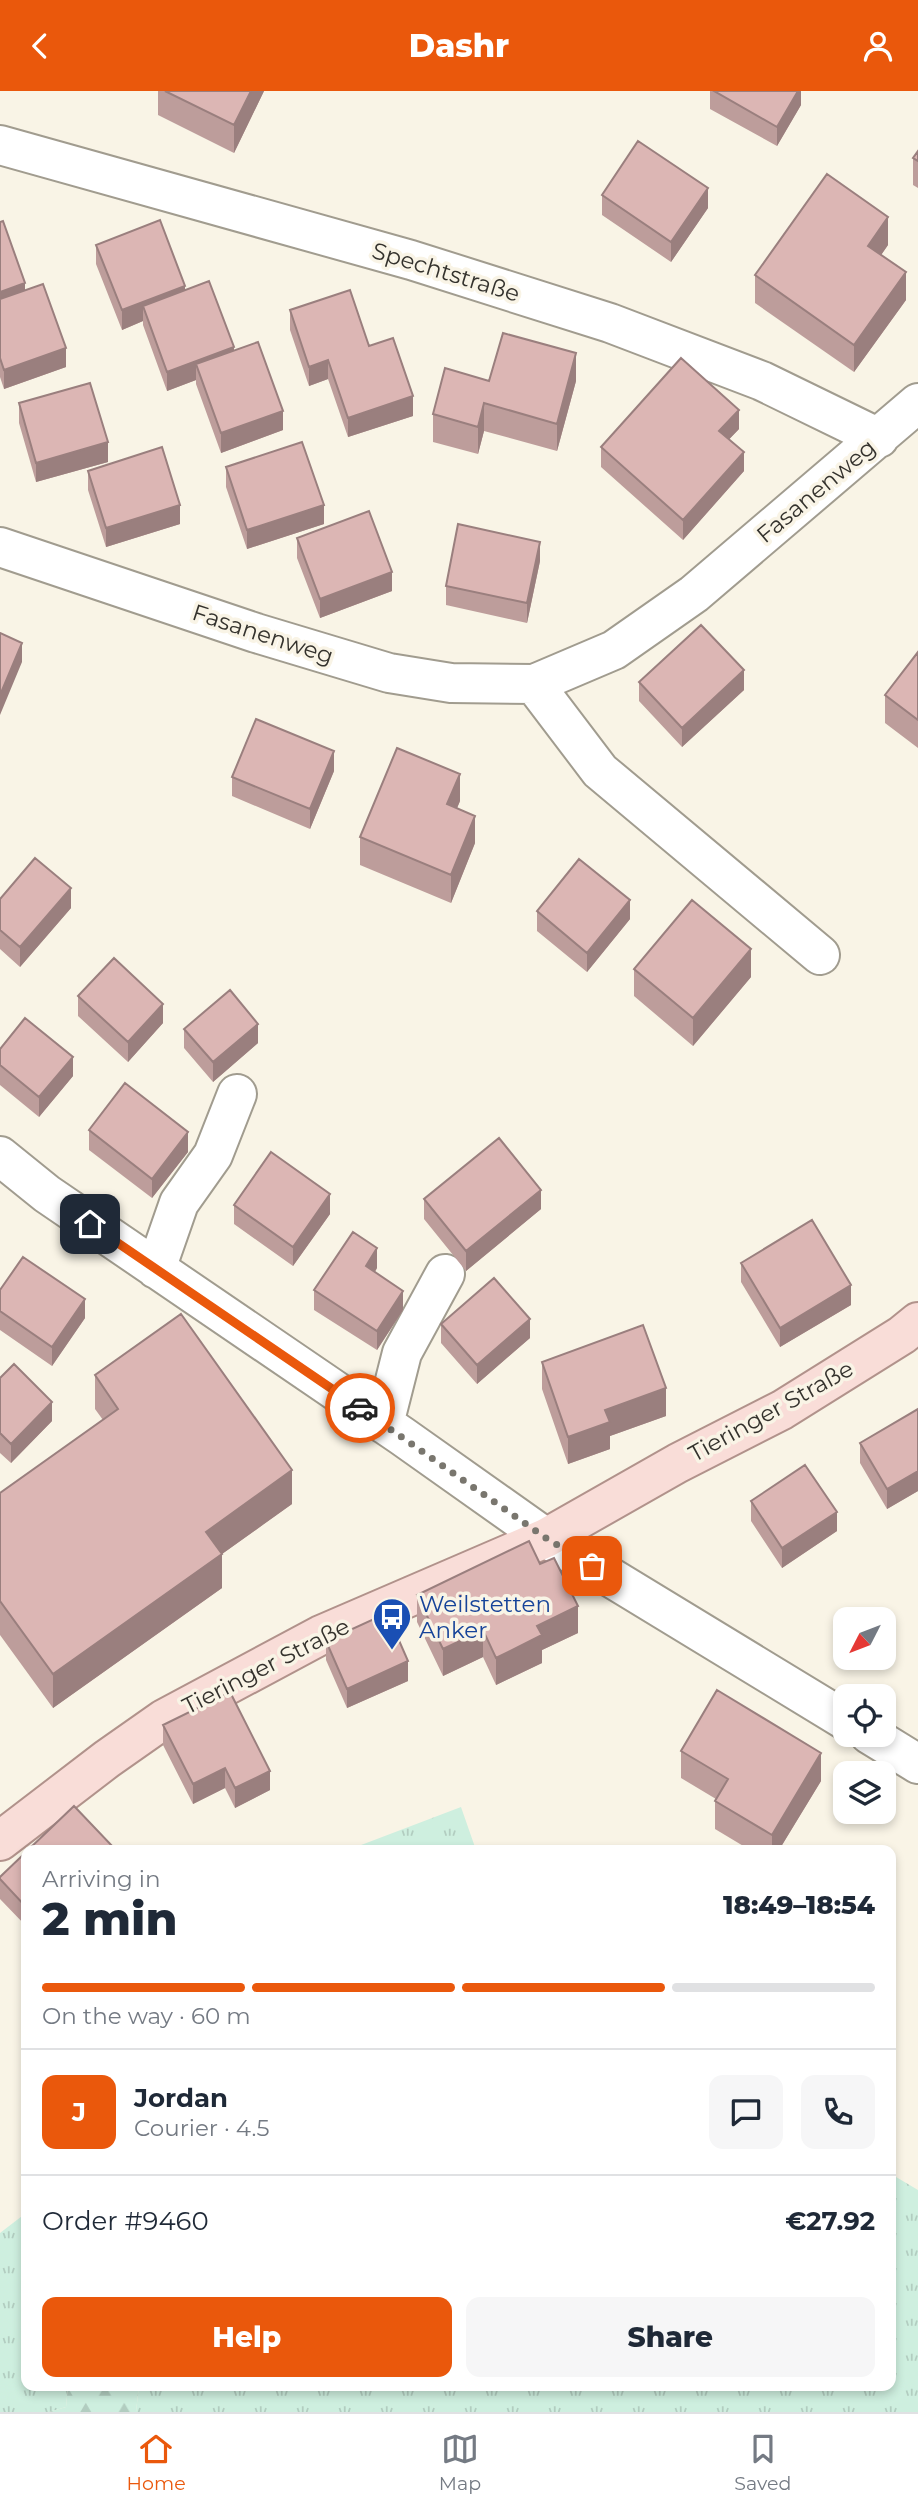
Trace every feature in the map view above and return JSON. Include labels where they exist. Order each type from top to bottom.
[{"type":"main road","name":"Tieringer Straße","points":[[0,1841],[164,1719],[321,1635],[546,1538],[678,1463],[782,1410],[902,1335],[918,1322]]},
{"type":"street","name":"Spechtstraße","points":[[0,145],[398,256],[610,323],[762,381],[878,438]]},
{"type":"street","name":"Fasanenweg","points":[[0,547],[256,633],[388,673],[451,683],[534,684],[614,650],[694,594],[918,403]]},
{"type":"street","points":[[534,684],[600,771],[820,955]]},
{"type":"street","points":[[156,1269],[179,1203],[213,1155],[237,1094]]},
{"type":"street","points":[[0,1156],[47,1194],[546,1538],[833,1713]]},
{"type":"street","points":[[384,1425],[402,1353],[446,1274]]},
{"type":"street","points":[[890,1747],[918,1764]]},
{"type":"green space","points":[[461,1807],[474,1845],[361,1845]]},
{"type":"green space","points":[[896,2177],[918,2190],[918,2412],[136,2412],[138,2391],[896,2391]]},
{"type":"green space","points":[[21,2217],[21,2391],[67,2391],[66,2407],[49,2412],[0,2412],[0,2233]]},
{"type":"green space","points":[[67,2391],[138,2391],[136,2412],[49,2412],[66,2407]]},
{"type":"building","points":[[165,91],[251,91],[234,125]]},
{"type":"building","points":[[714,91],[798,91],[777,127]]},
{"type":"building","points":[[638,141],[708,188],[671,242],[602,195]]},
{"type":"building","points":[[827,174],[888,217],[868,246],[906,272],[854,345],[755,275]]},
{"type":"building","points":[[160,220],[185,286],[122,310],[96,245]]},
{"type":"building","points":[[3,221],[25,283],[0,292],[0,222]]},
{"type":"building","points":[[209,281],[234,347],[167,372],[143,306]]},
{"type":"building","points":[[43,284],[66,348],[4,370],[0,358],[0,299]]},
{"type":"building","points":[[350,290],[369,346],[393,338],[413,396],[348,418],[328,360],[309,367],[290,310]]},
{"type":"building","points":[[503,333],[576,353],[557,424],[484,403],[478,427],[433,414],[445,368],[489,381]]},
{"type":"building","points":[[258,342],[283,411],[221,433],[196,364]]},
{"type":"building","points":[[681,358],[739,410],[719,431],[744,452],[683,520],[601,447]]},
{"type":"building","points":[[90,383],[108,442],[36,463],[19,403]]},
{"type":"building","points":[[302,442],[324,505],[247,530],[226,467]]},
{"type":"building","points":[[162,447],[180,505],[106,528],[88,471]]},
{"type":"building","points":[[369,511],[392,572],[320,599],[297,538]]},
{"type":"building","points":[[458,524],[540,542],[527,603],[446,586]]},
{"type":"building","points":[[701,625],[744,670],[682,728],[639,682]]},
{"type":"building","points":[[0,633],[22,643],[0,695]]},
{"type":"building","points":[[918,652],[918,720],[885,695]]},
{"type":"building","points":[[256,719],[334,751],[310,809],[232,777]]},
{"type":"building","points":[[397,748],[460,774],[447,804],[475,816],[451,875],[360,837]]},
{"type":"building","points":[[35,858],[71,888],[20,947],[0,930],[0,899]]},
{"type":"building","points":[[579,859],[630,900],[587,953],[537,911]]},
{"type":"building","points":[[692,900],[751,949],[693,1018],[634,969]]},
{"type":"building","points":[[114,958],[163,1004],[128,1042],[78,996]]},
{"type":"building","points":[[230,990],[258,1024],[213,1062],[184,1029]]},
{"type":"building","points":[[25,1018],[73,1057],[39,1097],[0,1065],[0,1049]]},
{"type":"building","points":[[125,1083],[188,1132],[152,1179],[89,1130]]},
{"type":"building","points":[[499,1138],[541,1190],[466,1251],[424,1199]]},
{"type":"building","points":[[271,1152],[330,1194],[293,1247],[234,1205]]},
{"type":"building","points":[[812,1220],[851,1285],[780,1328],[741,1263]]},
{"type":"building","points":[[353,1232],[377,1248],[366,1266],[403,1291],[377,1331],[314,1290]]},
{"type":"building","points":[[23,1257],[85,1299],[52,1347],[0,1311],[0,1290]]},
{"type":"building","points":[[494,1278],[530,1319],[477,1365],[441,1324]]},
{"type":"building","points":[[181,1314],[292,1470],[206,1532],[222,1554],[53,1674],[0,1601],[0,1493],[118,1409],[95,1375]]},
{"type":"building","points":[[643,1325],[666,1388],[605,1410],[610,1422],[568,1437],[542,1362]]},
{"type":"building","points":[[14,1364],[52,1402],[11,1444],[0,1433],[0,1378]]},
{"type":"building","points":[[918,1409],[918,1471],[887,1489],[860,1443]]},
{"type":"building","points":[[805,1465],[837,1512],[782,1548],[751,1501]]},
{"type":"building","points":[[529,1541],[540,1564],[554,1558],[578,1606],[537,1626],[542,1635],[496,1658],[483,1630],[443,1649],[417,1595]]},
{"type":"building","points":[[387,1613],[408,1661],[347,1689],[326,1641]]},
{"type":"building","points":[[717,1690],[821,1753],[772,1835],[715,1801],[728,1779],[681,1751]]},
{"type":"building","points":[[230,1692],[270,1771],[235,1788],[225,1768],[193,1784],[163,1725]]},
{"type":"building","points":[[74,1806],[111,1845],[33,1845]]},
{"type":"building","points":[[21,1857],[21,1902],[0,1879]]},
{"type":"way so far","points":[[360,1408],[546,1538],[592,1566]]},
{"type":"place","name":"Weilstetten Anker","points":[[392,1651]]},
{"type":"route","points":[[90,1224],[360,1408]]}]
